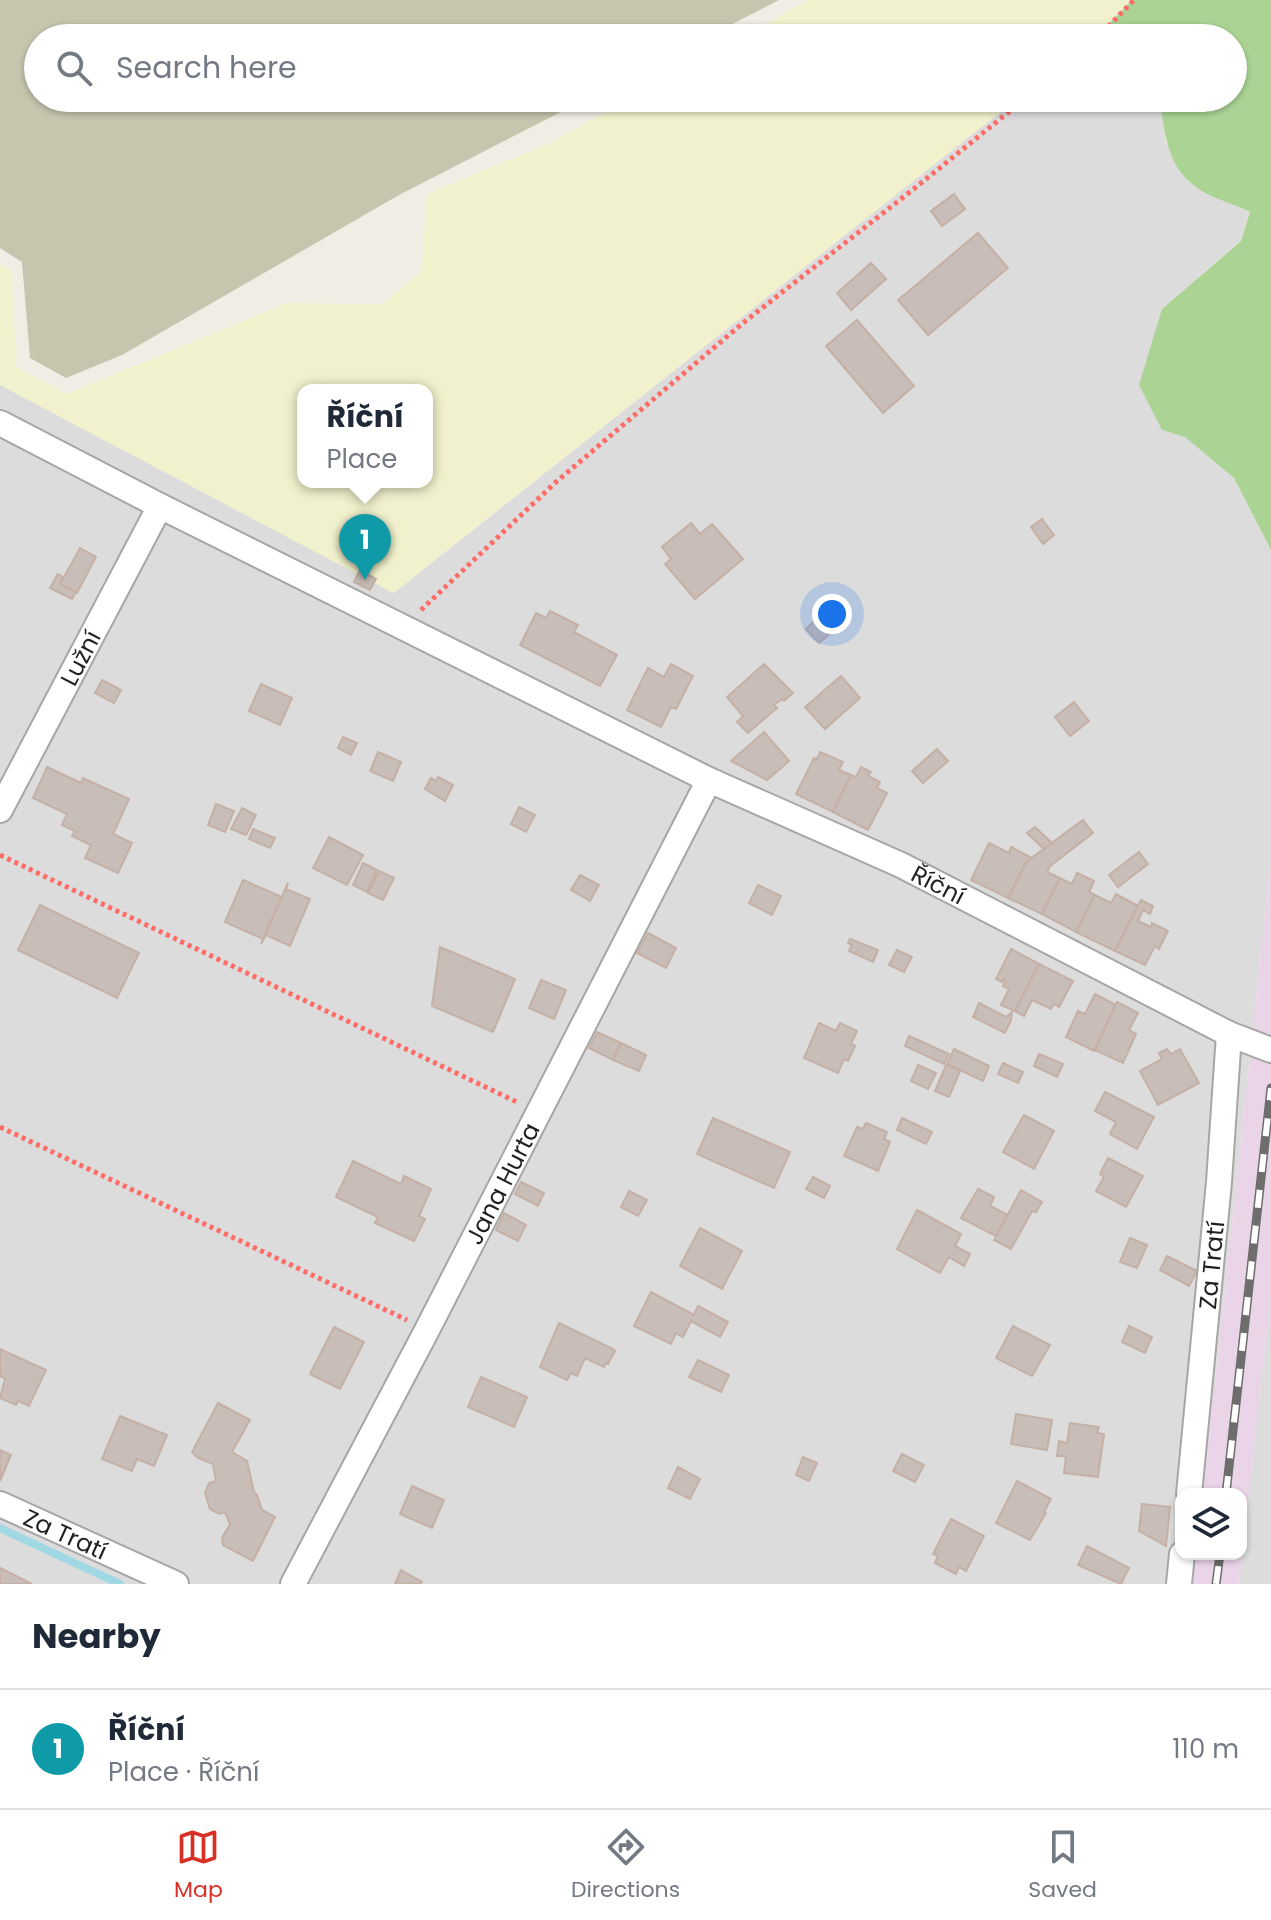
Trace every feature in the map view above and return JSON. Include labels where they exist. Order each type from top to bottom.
[{"type":"street","name":"Říční","points":[[0,423],[709,780],[901,865],[1229,1034],[1271,1050]]},
{"type":"street","name":"Lužní","points":[[0,810],[160,506]]},
{"type":"street","name":"Jana Hurta","points":[[293,1584],[709,780]]},
{"type":"street","name":"Za Tratí","points":[[1190,1488],[1219,1182],[1229,1034]]},
{"type":"street","name":"Za Tratí","points":[[0,1504],[176,1584]]},
{"type":"street","points":[[1179,1584],[1181,1560]]},
{"type":"path","points":[[1111,24],[1134,0]]},
{"type":"path","points":[[403,627],[556,482],[731,333],[1009,112]]},
{"type":"path","points":[[0,855],[539,1112]]},
{"type":"path","points":[[0,1127],[427,1330]]},
{"type":"shaded area","points":[[0,0],[779,0],[732,24],[24,24],[24,112],[561,112],[399,195],[122,355],[66,378],[30,358],[22,262],[0,248]]},
{"type":"shaded area","points":[[809,0],[1132,0],[1107,24],[765,24]]},
{"type":"shaded area","points":[[606,112],[1000,112],[393,593],[0,385],[0,264],[12,272],[16,367],[67,394],[287,303],[383,304],[422,271],[427,194],[550,143]]},
{"type":"shaded area","points":[[1000,112],[1162,112],[1166,144],[1208,194],[1250,211],[1241,240],[1162,309],[1162,430],[1185,437],[1234,478],[1271,550],[1271,858],[1204,1488],[1175,1488],[1175,1560],[1195,1560],[1193,1584],[0,1584],[0,385],[394,593]]},
{"type":"shaded area","points":[[1271,858],[1271,1292],[1247,1511],[1247,1488],[1204,1488]]},
{"type":"shaded area","points":[[1271,1292],[1271,1584],[1239,1584],[1242,1560],[1247,1560],[1247,1510]]},
{"type":"shaded area","points":[[1195,1560],[1242,1560],[1239,1584],[1193,1584]]},
{"type":"green space","points":[[1132,0],[1271,0],[1271,550],[1234,478],[1185,437],[1162,430],[1139,385],[1162,309],[1241,241],[1250,212],[1209,195],[1185,177],[1171,154],[1162,112],[1247,112],[1247,24],[1109,24]]},
{"type":"building","points":[[954,194],[965,209],[942,226],[931,211]]},
{"type":"building","points":[[978,233],[1008,268],[928,335],[898,300]]},
{"type":"building","points":[[871,263],[886,279],[851,310],[837,293]]},
{"type":"building","points":[[857,320],[914,386],[883,413],[826,346]]},
{"type":"building","points":[[1042,519],[1054,535],[1043,544],[1031,527]]},
{"type":"building","points":[[691,523],[700,534],[712,524],[743,559],[695,599],[665,564],[671,559],[662,547]]},
{"type":"building","points":[[80,548],[96,557],[77,593],[60,584]]},
{"type":"building","points":[[360,570],[376,579],[370,590],[354,582]]},
{"type":"building","points":[[58,574],[63,577],[60,584],[76,592],[72,599],[50,588]]},
{"type":"building","points":[[550,611],[578,625],[574,632],[617,655],[600,686],[520,645],[536,613],[546,618]]},
{"type":"building","points":[[818,617],[832,632],[819,643],[806,629]]},
{"type":"building","points":[[671,664],[693,676],[676,709],[671,707],[661,727],[627,710],[648,668],[664,677]]},
{"type":"building","points":[[764,664],[793,693],[774,705],[777,708],[748,733],[737,722],[743,716],[727,697]]},
{"type":"building","points":[[841,676],[860,698],[825,729],[805,707]]},
{"type":"building","points":[[102,680],[121,690],[114,703],[95,693]]},
{"type":"building","points":[[261,684],[292,698],[280,725],[249,711]]},
{"type":"building","points":[[1074,702],[1089,721],[1070,736],[1055,717]]},
{"type":"building","points":[[764,732],[789,761],[767,780],[731,761]]},
{"type":"building","points":[[343,737],[357,743],[351,755],[338,748]]},
{"type":"building","points":[[937,749],[948,761],[923,783],[912,771]]},
{"type":"building","points":[[378,752],[401,762],[393,781],[370,771]]},
{"type":"building","points":[[820,752],[843,762],[839,770],[851,775],[833,812],[796,794]]},
{"type":"building","points":[[47,767],[81,783],[83,778],[129,799],[113,834],[132,843],[118,873],[85,858],[91,845],[72,836],[75,831],[62,825],[67,814],[33,798]]},
{"type":"building","points":[[861,767],[871,772],[868,776],[880,782],[877,788],[887,793],[868,830],[833,812],[851,775],[856,777]]},
{"type":"building","points":[[438,777],[453,785],[445,801],[425,789],[431,778],[436,781]]},
{"type":"building","points":[[216,804],[234,811],[225,832],[208,825]]},
{"type":"building","points":[[519,807],[535,815],[526,832],[511,824]]},
{"type":"building","points":[[242,808],[256,815],[246,835],[231,829]]},
{"type":"building","points":[[1083,820],[1093,833],[1050,866],[1047,872],[1060,878],[1042,914],[1008,898],[1026,862]]},
{"type":"building","points":[[1035,827],[1052,843],[1044,849],[1027,833]]},
{"type":"building","points":[[253,829],[275,838],[270,848],[249,839]]},
{"type":"building","points":[[329,837],[363,855],[347,885],[313,868]]},
{"type":"building","points":[[989,843],[1009,853],[1011,847],[1032,858],[1026,862],[1008,898],[971,880]]},
{"type":"building","points":[[1139,852],[1148,864],[1118,887],[1109,875]]},
{"type":"building","points":[[363,863],[377,870],[367,892],[353,885]]},
{"type":"building","points":[[379,871],[394,878],[383,900],[368,893]]},
{"type":"building","points":[[1077,873],[1094,881],[1089,892],[1095,895],[1076,932],[1042,914],[1060,878],[1072,884]]},
{"type":"building","points":[[580,875],[599,885],[590,901],[571,890]]},
{"type":"building","points":[[243,880],[282,897],[263,939],[225,922]]},
{"type":"building","points":[[288,883],[286,889],[310,899],[290,946],[266,935],[261,944]]},
{"type":"building","points":[[758,885],[781,896],[772,915],[749,903]]},
{"type":"building","points":[[1116,894],[1138,906],[1115,951],[1076,932],[1095,895],[1111,903]]},
{"type":"building","points":[[1141,900],[1153,906],[1150,914],[1143,910],[1138,921],[1151,927],[1152,923],[1168,931],[1159,949],[1155,946],[1145,965],[1115,951]]},
{"type":"building","points":[[40,905],[139,953],[117,998],[18,950]]},
{"type":"building","points":[[648,933],[676,948],[666,968],[637,953]]},
{"type":"building","points":[[850,939],[878,950],[873,962],[849,951],[852,945],[848,943]]},
{"type":"building","points":[[440,947],[515,979],[493,1032],[432,1006]]},
{"type":"building","points":[[1011,949],[1039,964],[1015,1011],[1001,1005],[1009,989],[1003,986],[1006,980],[996,979]]},
{"type":"building","points":[[897,950],[912,957],[904,972],[889,965]]},
{"type":"building","points":[[1039,964],[1073,981],[1059,1007],[1054,1004],[1051,1009],[1032,1000],[1024,1016],[1015,1011]]},
{"type":"building","points":[[541,980],[566,990],[554,1019],[529,1008]]},
{"type":"building","points":[[1095,994],[1116,1005],[1094,1051],[1066,1037],[1078,1011],[1085,1014]]},
{"type":"building","points":[[1117,1002],[1138,1013],[1129,1030],[1136,1034],[1123,1063],[1095,1050]]},
{"type":"building","points":[[979,1003],[1006,1017],[1012,1012],[1005,1033],[973,1017]]},
{"type":"building","points":[[819,1023],[836,1031],[840,1023],[857,1031],[851,1044],[855,1046],[838,1073],[804,1058]]},
{"type":"building","points":[[597,1032],[621,1043],[613,1060],[589,1048]]},
{"type":"building","points":[[909,1036],[949,1054],[944,1064],[905,1046]]},
{"type":"building","points":[[621,1043],[646,1055],[639,1071],[613,1060]]},
{"type":"building","points":[[954,1049],[989,1066],[983,1081],[947,1064]]},
{"type":"building","points":[[1167,1049],[1171,1054],[1180,1049],[1199,1083],[1158,1105],[1140,1071],[1162,1059],[1159,1053]]},
{"type":"building","points":[[1039,1054],[1063,1064],[1057,1077],[1034,1066]]},
{"type":"building","points":[[1003,1063],[1023,1072],[1018,1083],[998,1074]]},
{"type":"building","points":[[918,1065],[936,1073],[928,1089],[911,1081]]},
{"type":"building","points":[[946,1065],[960,1071],[949,1097],[935,1091]]},
{"type":"building","points":[[1105,1092],[1154,1117],[1137,1149],[1110,1134],[1116,1122],[1095,1111]]},
{"type":"building","points":[[1024,1115],[1054,1131],[1034,1169],[1003,1152]]},
{"type":"building","points":[[713,1118],[790,1152],[774,1188],[697,1154]]},
{"type":"building","points":[[902,1118],[932,1132],[926,1144],[897,1130]]},
{"type":"building","points":[[866,1123],[887,1132],[884,1139],[890,1142],[878,1171],[844,1156],[857,1127],[863,1129]]},
{"type":"building","points":[[1108,1158],[1143,1176],[1126,1207],[1096,1191],[1104,1177],[1100,1174]]},
{"type":"building","points":[[353,1161],[401,1184],[404,1176],[431,1189],[419,1216],[425,1219],[414,1241],[375,1223],[378,1217],[336,1197]]},
{"type":"building","points":[[813,1177],[830,1186],[824,1198],[806,1189]]},
{"type":"building","points":[[521,1182],[544,1193],[538,1206],[515,1194]]},
{"type":"building","points":[[978,1189],[994,1197],[990,1206],[1008,1215],[996,1236],[961,1218]]},
{"type":"building","points":[[1021,1190],[1042,1202],[1036,1212],[1032,1211],[1011,1249],[994,1240]]},
{"type":"building","points":[[629,1191],[647,1200],[638,1216],[621,1207]]},
{"type":"building","points":[[917,1210],[961,1234],[955,1246],[970,1254],[964,1266],[949,1257],[940,1273],[897,1249]]},
{"type":"building","points":[[504,1213],[526,1225],[518,1241],[496,1230]]},
{"type":"building","points":[[700,1228],[742,1251],[722,1289],[680,1266]]},
{"type":"building","points":[[1130,1238],[1147,1245],[1137,1268],[1120,1262]]},
{"type":"building","points":[[1167,1256],[1197,1271],[1189,1286],[1160,1270]]},
{"type":"building","points":[[651,1292],[694,1315],[698,1306],[728,1322],[720,1337],[691,1321],[683,1337],[676,1333],[671,1344],[634,1326]]},
{"type":"building","points":[[559,1323],[613,1349],[615,1351],[608,1364],[604,1367],[585,1358],[577,1376],[571,1373],[567,1380],[540,1367]]},
{"type":"building","points":[[1013,1326],[1050,1345],[1032,1376],[996,1358]]},
{"type":"building","points":[[1129,1326],[1152,1337],[1145,1353],[1122,1342]]},
{"type":"building","points":[[334,1327],[364,1342],[340,1389],[310,1374]]},
{"type":"building","points":[[0,1349],[46,1370],[29,1406],[18,1401],[16,1405],[0,1398],[5,1379],[0,1376]]},
{"type":"building","points":[[698,1360],[729,1375],[721,1392],[689,1377]]},
{"type":"building","points":[[481,1377],[527,1397],[514,1427],[468,1407]]},
{"type":"building","points":[[218,1403],[250,1420],[232,1452],[247,1461],[262,1510],[275,1517],[253,1561],[223,1545],[222,1538],[230,1524],[225,1512],[219,1514],[210,1509],[205,1493],[209,1483],[216,1481],[213,1464],[192,1452]]},
{"type":"building","points":[[1016,1414],[1052,1420],[1047,1450],[1011,1444]]},
{"type":"building","points":[[120,1416],[167,1435],[154,1466],[137,1459],[132,1471],[102,1459]]},
{"type":"building","points":[[1070,1423],[1099,1427],[1097,1433],[1104,1434],[1098,1477],[1064,1473],[1066,1456],[1057,1456],[1059,1441],[1067,1443]]},
{"type":"building","points":[[0,1450],[11,1455],[0,1481]]},
{"type":"building","points":[[902,1454],[924,1465],[915,1482],[893,1471]]},
{"type":"building","points":[[803,1457],[817,1463],[809,1481],[796,1475]]},
{"type":"building","points":[[678,1467],[700,1479],[690,1499],[668,1488]]},
{"type":"building","points":[[1017,1481],[1051,1499],[1030,1540],[996,1523]]},
{"type":"building","points":[[412,1486],[444,1500],[432,1528],[400,1514]]},
{"type":"building","points":[[1142,1504],[1170,1507],[1166,1546],[1139,1531]]},
{"type":"building","points":[[951,1519],[984,1536],[966,1571],[959,1567],[956,1574],[935,1563],[938,1556],[933,1554]]},
{"type":"building","points":[[1087,1546],[1129,1568],[1121,1584],[1078,1565]]},
{"type":"building","points":[[0,1568],[32,1584],[0,1584]]},
{"type":"building","points":[[401,1570],[422,1582],[395,1584]]},
{"type":"waterway","points":[[0,1528],[120,1584]]},
{"type":"railway","points":[[1227,1488],[1271,1088]]},
{"type":"railway","points":[[1216,1584],[1219,1560]]},
{"type":"place","name":"Říční","points":[[365,580]]}]
